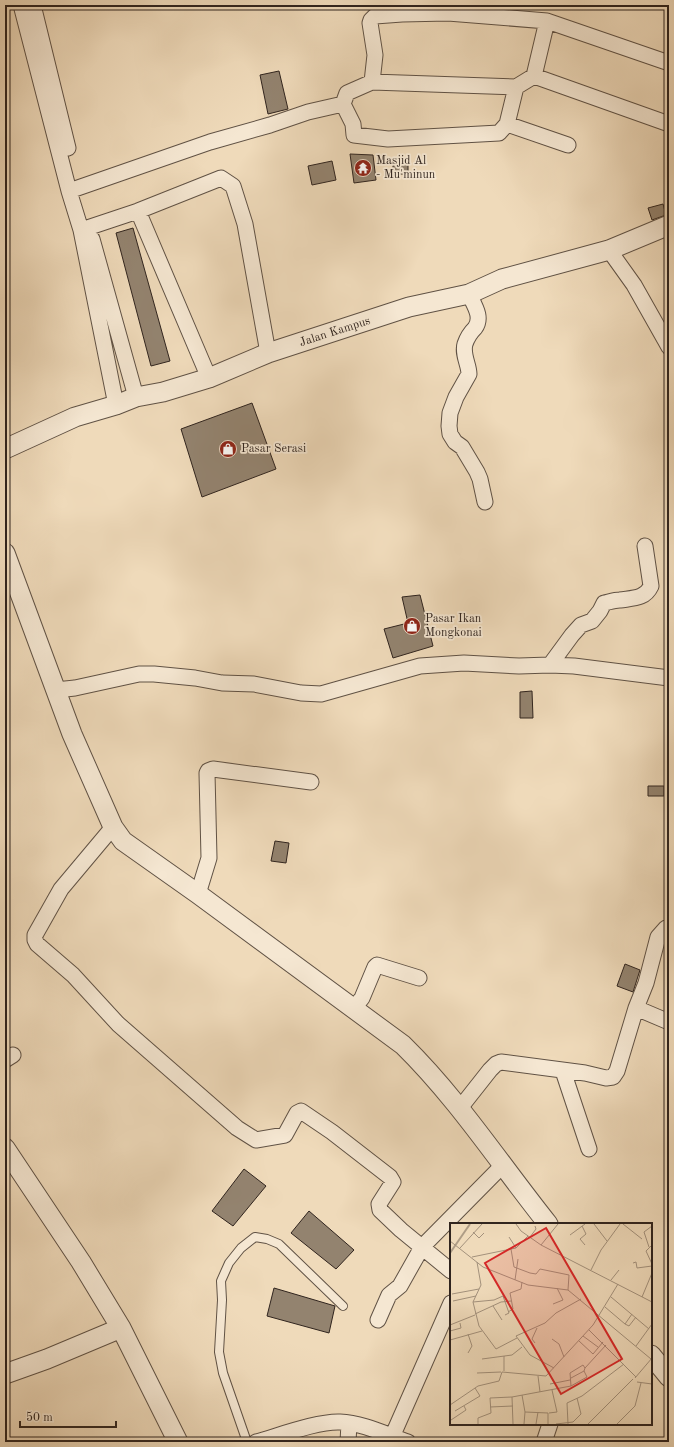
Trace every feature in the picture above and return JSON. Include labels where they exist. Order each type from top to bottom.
[{"type":"street","points":[[20,5],[136,398]]},
{"type":"street","points":[[33,5],[74,190]]},
{"type":"street","points":[[372,82],[375,55],[370,23],[371,20],[375,16],[402,14],[448,13],[547,21],[669,63]]},
{"type":"street","points":[[516,87],[507,124],[499,133],[388,139],[354,135],[353,124],[344,104],[347,93],[372,82],[516,87],[534,76],[539,48],[547,21]]},
{"type":"street","points":[[534,76],[669,124]]},
{"type":"street","points":[[74,190],[210,142],[270,125],[308,112],[344,104]]},
{"type":"street","points":[[507,124],[568,145]]},
{"type":"street","points":[[85,229],[138,211],[222,178],[234,186],[245,224],[268,353]]},
{"type":"street","points":[[138,211],[209,378]]},
{"type":"street","name":"Jalan Kampus","points":[[5,449],[75,417],[209,378],[268,353],[409,307],[469,294],[502,279],[609,250],[669,225]]},
{"type":"street","points":[[85,229],[116,406]]},
{"type":"street","points":[[609,250],[634,285],[669,347]]},
{"type":"street","points":[[469,294],[479,317],[478,324],[465,344],[469,374],[456,397],[450,413],[449,426],[450,434],[455,442],[462,447],[477,472],[485,502]]},
{"type":"street","points":[[550,665],[572,635],[581,625],[592,621],[604,603],[637,598],[649,591],[651,586],[645,546]]},
{"type":"street","points":[[5,553],[79,750],[113,826],[123,841],[198,894],[403,1045],[460,1108],[547,1223]]},
{"type":"street","points":[[56,690],[75,688],[139,674],[154,674],[195,678],[222,683],[254,684],[283,690],[321,694],[420,666],[464,663],[519,666],[574,666],[669,678]]},
{"type":"street","points":[[198,894],[210,858],[206,790],[208,771],[213,769],[311,782]]},
{"type":"street","points":[[113,826],[61,889],[35,935],[35,940],[73,975],[123,1029],[237,1128],[250,1137],[256,1140],[285,1135],[297,1113],[301,1111],[355,1149],[390,1177],[393,1182],[379,1204],[380,1210],[401,1230],[450,1270]]},
{"type":"street","points":[[460,1108],[490,1070],[496,1064],[501,1062],[584,1073],[606,1078],[613,1077],[617,1071],[636,1008],[646,983],[658,937],[666,928],[669,928]]},
{"type":"street","points":[[354,1008],[362,998],[375,967],[378,964],[418,978]]},
{"type":"street","points":[[636,1008],[669,1022]]},
{"type":"street","points":[[563,1071],[589,1149]]},
{"type":"street","points":[[5,1148],[81,1262],[121,1328],[178,1442]]},
{"type":"street","points":[[452,1223],[503,1166]]},
{"type":"street","points":[[378,1320],[389,1295],[400,1286],[422,1247],[447,1229]]},
{"type":"street","points":[[392,1437],[450,1306]]},
{"type":"street","points":[[5,1374],[121,1328]]},
{"type":"street","points":[[652,1356],[669,1377]]},
{"type":"street","points":[[256,1442],[327,1423],[339,1422],[350,1423],[408,1442]]},
{"type":"street","points":[[348,1442],[350,1423]]},
{"type":"street","points":[[544,1442],[550,1425]]},
{"type":"lane","points":[[247,1442],[223,1373],[219,1352],[222,1300],[221,1281],[229,1263],[241,1248],[255,1237],[267,1239],[279,1244],[343,1306]]},
{"type":"building","points":[[279,71],[288,109],[268,114],[260,75]]},
{"type":"building","name":"Masjid Al - Mu'minun","points":[[350,154],[373,155],[376,180],[354,183]]},
{"type":"building","points":[[393,159],[408,160],[408,174],[393,174]]},
{"type":"building","points":[[332,161],[336,180],[312,185],[308,166]]},
{"type":"building","points":[[663,204],[666,215],[652,220],[648,208]]},
{"type":"building","points":[[133,228],[170,361],[151,366],[116,233]]},
{"type":"building","name":"Pasar Serasi","points":[[252,403],[276,469],[202,497],[181,429]]},
{"type":"building","name":"Pasar Ikan Mongkonai","points":[[420,595],[433,646],[393,658],[384,629],[408,623],[402,597]]},
{"type":"building","points":[[532,691],[533,718],[520,718],[520,692]]},
{"type":"building","points":[[648,786],[664,786],[664,796],[648,796]]},
{"type":"building","points":[[275,841],[289,843],[286,863],[271,861]]},
{"type":"building","points":[[625,964],[640,970],[633,992],[617,986]]},
{"type":"building","points":[[244,1169],[266,1186],[233,1226],[212,1211]]},
{"type":"building","points":[[309,1211],[354,1250],[336,1269],[291,1233]]},
{"type":"building","points":[[274,1288],[335,1306],[329,1333],[267,1316]]},
{"type":"place","name":"Masjid Al - Mu'minun","points":[[363,168]]},
{"type":"place","name":"Pasar Serasi","points":[[228,449]]},
{"type":"place","name":"Pasar Ikan Mongkonai","points":[[412,626]]}]
